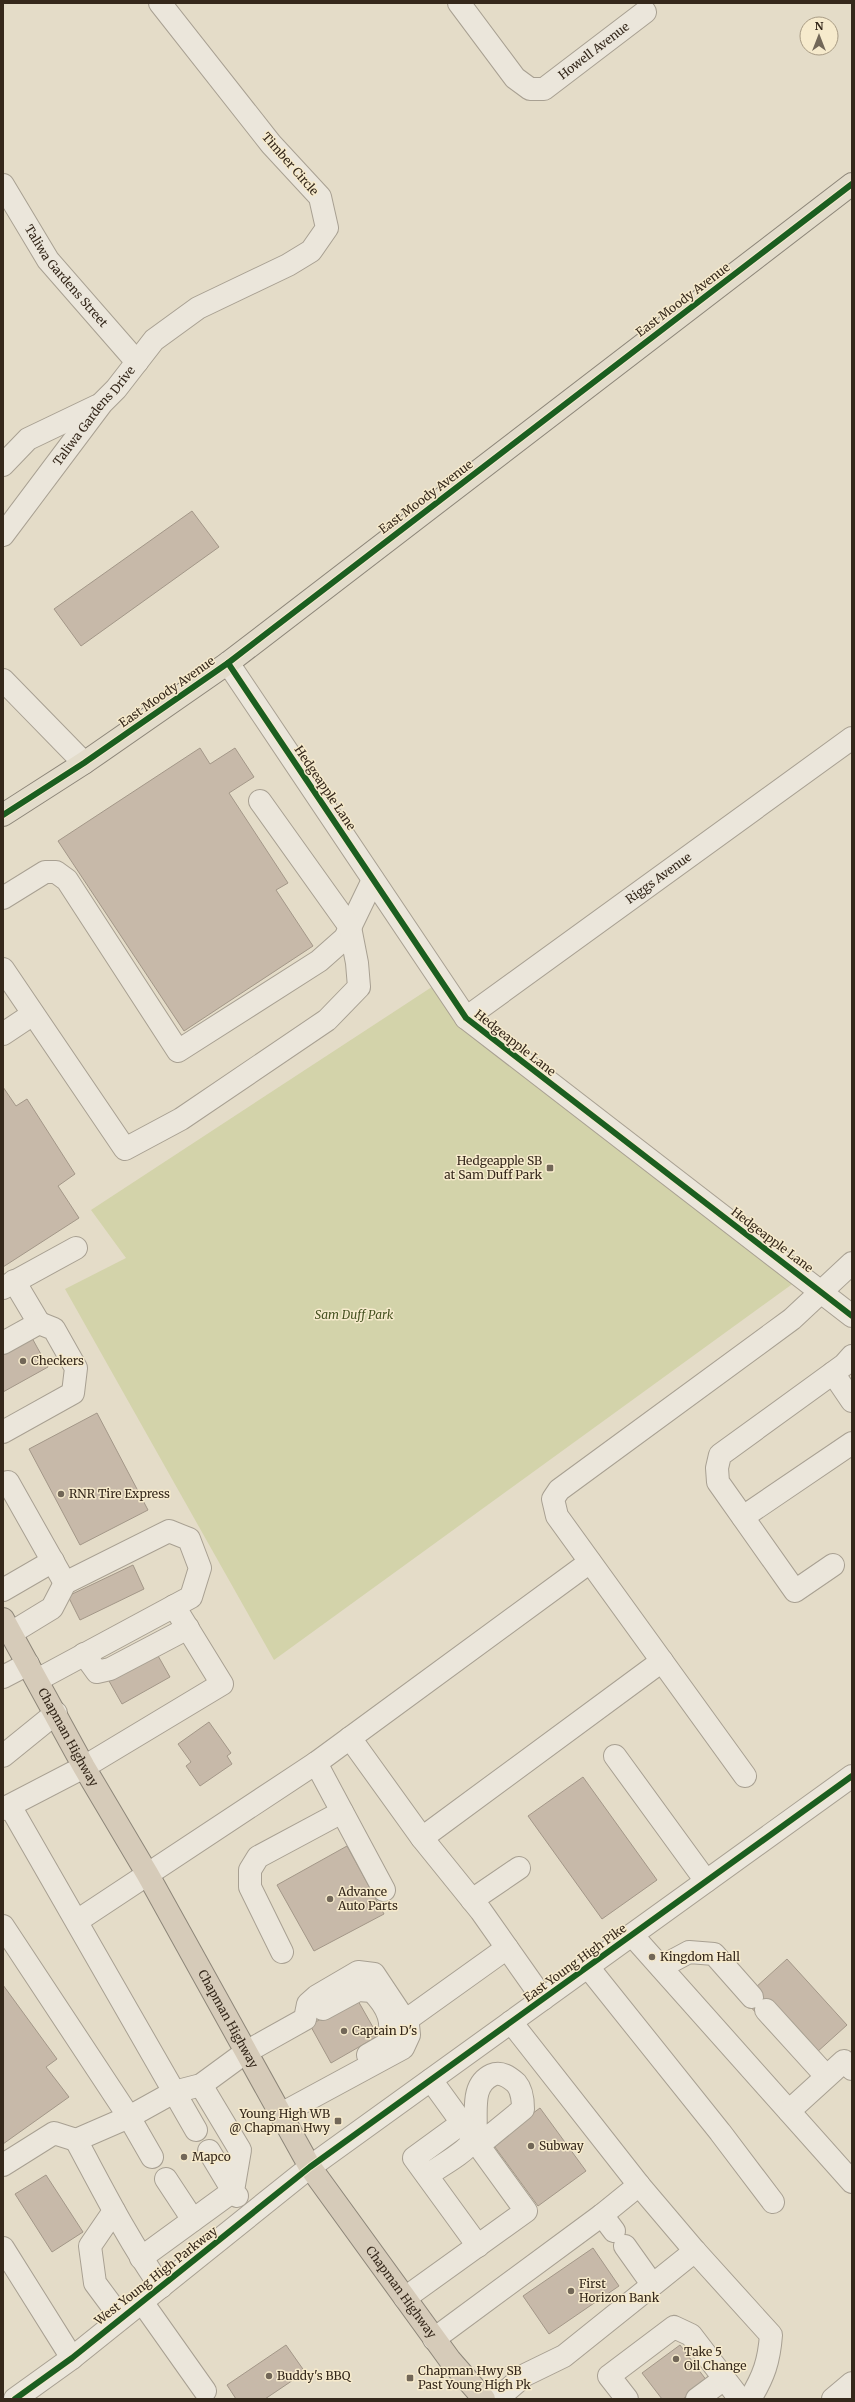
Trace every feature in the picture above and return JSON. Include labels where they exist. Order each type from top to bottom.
[{"type":"highway","name":"Chapman Highway","points":[[7,1626],[56,1713],[84,1768],[148,1875],[310,2167],[434,2339],[484,2399]]},
{"type":"main road","name":"East Moody Avenue","points":[[3,815],[84,763],[228,663],[852,184]]},
{"type":"street","name":"Timber Circle","points":[[160,3],[271,144],[320,197],[327,228],[311,251],[288,265],[198,308]]},
{"type":"street","name":"Howell Avenue","points":[[459,3],[515,78],[530,89],[544,90],[645,12]]},
{"type":"street","name":"Taliwa Gardens Street","points":[[3,185],[48,260],[137,362]]},
{"type":"street","name":"Taliwa Gardens Drive","points":[[3,535],[102,403],[116,389],[154,340],[198,308]]},
{"type":"street","points":[[3,465],[28,439],[102,403]]},
{"type":"street","name":"Hedgeapple Lane","points":[[228,663],[466,1018],[852,1316]]},
{"type":"street","points":[[3,680],[84,763]]},
{"type":"street","name":"Riggs Avenue","points":[[466,1018],[852,738]]},
{"type":"street","points":[[3,969],[125,1149],[181,1119],[327,1020],[359,986],[357,962],[350,927],[260,801]]},
{"type":"street","points":[[3,898],[45,872],[56,872],[67,880],[178,1051],[319,960],[345,938],[373,880]]},
{"type":"street","points":[[3,1034],[33,1014]]},
{"type":"street","points":[[3,1432],[73,1393],[76,1368],[54,1329],[39,1323],[9,1284],[76,1248]]},
{"type":"street","points":[[745,1776],[557,1516],[553,1499],[558,1490],[792,1319],[852,1264]]},
{"type":"street","points":[[3,1343],[39,1323]]},
{"type":"street","points":[[833,1565],[795,1591],[718,1482],[717,1468],[720,1455],[833,1373],[852,1356]]},
{"type":"street","points":[[833,1373],[852,1401]]},
{"type":"street","points":[[743,1518],[852,1443]]},
{"type":"street","points":[[3,1484],[8,1482],[65,1583]]},
{"type":"street","points":[[3,1677],[33,1672],[84,1654],[191,1597],[200,1568],[189,1538],[169,1531],[65,1583],[52,1608],[7,1626]]},
{"type":"street","points":[[3,1590],[53,1561]]},
{"type":"street","points":[[77,1921],[316,1763],[590,1562]]},
{"type":"street","points":[[174,1606],[222,1684],[84,1768],[7,1807],[77,1921],[196,2130]]},
{"type":"street","points":[[84,1654],[97,1672],[110,1669],[188,1628]]},
{"type":"street","points":[[422,1838],[662,1661]]},
{"type":"street","points":[[3,1756],[56,1713]]},
{"type":"street","points":[[350,1738],[422,1838],[472,1900],[543,1999]]},
{"type":"street","points":[[615,1756],[706,1881]]},
{"type":"street","points":[[316,1763],[384,1890]]},
{"type":"street","name":"East Young High Pike","points":[[310,2167],[852,1776]]},
{"type":"street","points":[[282,1952],[250,1887],[250,1870],[258,1857],[342,1812]]},
{"type":"street","points":[[472,1900],[520,1868]]},
{"type":"street","points":[[3,1926],[129,2117],[152,2157]]},
{"type":"street","points":[[632,1935],[852,2182]]},
{"type":"street","points":[[405,2021],[507,1948]]},
{"type":"street","points":[[661,1968],[689,1952],[714,1954],[826,2076]]},
{"type":"street","points":[[588,1966],[720,2132],[772,2202]]},
{"type":"street","points":[[281,2114],[335,2083],[403,2048],[409,2035],[408,2025],[374,1974],[367,1972],[358,1972],[317,1996],[308,2004],[305,2019]]},
{"type":"street","points":[[3,2165],[54,2133],[76,2140],[129,2117],[174,2092],[201,2085],[246,2052],[305,2019],[358,1990],[372,1991],[384,2003],[390,2016],[391,2033],[387,2044],[343,2069],[335,2083]]},
{"type":"street","points":[[511,2022],[638,2185],[771,2335],[769,2359],[760,2383],[750,2399]]},
{"type":"street","points":[[789,2111],[844,2061],[852,2069]]},
{"type":"street","points":[[405,2298],[526,2211],[431,2080]]},
{"type":"street","points":[[141,2258],[233,2191],[240,2150],[201,2085]]},
{"type":"street","points":[[471,2136],[414,2158],[478,2246]]},
{"type":"street","points":[[427,2175],[466,2147],[471,2136]]},
{"type":"street","points":[[76,2140],[141,2258],[161,2287]]},
{"type":"street","points":[[209,2151],[233,2191],[251,2214]]},
{"type":"street","name":"West Young High Parkway","points":[[15,2399],[72,2358],[310,2167]]},
{"type":"street","points":[[166,2179],[193,2220]]},
{"type":"street","points":[[434,2339],[614,2231],[638,2185]]},
{"type":"street","points":[[114,2211],[90,2246],[95,2283],[121,2318]]},
{"type":"street","points":[[614,2231],[652,2284]]},
{"type":"street","points":[[3,2248],[72,2358]]},
{"type":"street","points":[[497,2399],[525,2375],[564,2356],[695,2251]]},
{"type":"street","points":[[142,2302],[205,2391]]},
{"type":"street","points":[[627,2399],[609,2376],[674,2327],[692,2335],[740,2399]]},
{"type":"street","points":[[697,2399],[724,2379]]},
{"type":"street","points":[[833,2399],[852,2382]]},
{"type":"street","points":[[3,2392],[8,2399]]},
{"type":"green space","name":"Sam Duff Park","points":[[441,981],[466,1018],[802,1277],[274,1660],[65,1289],[126,1258],[91,1210]]},
{"type":"building","points":[[192,511],[219,547],[81,646],[54,609]]},
{"type":"building","points":[[200,748],[210,764],[235,748],[254,777],[229,793],[288,883],[276,890],[313,946],[184,1031],[58,841]]},
{"type":"building","points":[[3,1087],[16,1106],[27,1099],[75,1174],[58,1186],[79,1218],[3,1267]]},
{"type":"building","name":"Checkers","points":[[32,1338],[48,1367],[3,1392],[3,1354]]},
{"type":"building","points":[[97,1413],[148,1510],[80,1545],[29,1449]]},
{"type":"building","points":[[133,1565],[144,1589],[80,1620],[68,1596]]},
{"type":"building","points":[[157,1654],[170,1677],[122,1704],[109,1681]]},
{"type":"building","points":[[209,1722],[231,1753],[227,1756],[232,1764],[200,1786],[186,1766],[191,1762],[178,1744]]},
{"type":"building","points":[[583,1777],[657,1880],[602,1919],[528,1816]]},
{"type":"building","name":"Advance Auto Parts","points":[[347,1846],[384,1914],[314,1951],[277,1885]]},
{"type":"building","points":[[787,1959],[847,2025],[816,2053],[759,2016],[746,2002],[755,1988]]},
{"type":"building","points":[[3,1985],[57,2059],[46,2067],[69,2097],[3,2144]]},
{"type":"building","name":"Captain D's","points":[[357,1999],[378,2036],[331,2063],[310,2025]]},
{"type":"building","points":[[540,2108],[586,2171],[538,2206],[492,2143]]},
{"type":"building","points":[[46,2175],[83,2232],[52,2252],[15,2194]]},
{"type":"building","name":"First Horizon Bank","points":[[593,2248],[619,2286],[549,2334],[523,2296]]},
{"type":"building","points":[[286,2345],[305,2372],[265,2399],[236,2399],[227,2385]]},
{"type":"building","name":"Take 5 Oil Change","points":[[680,2345],[707,2381],[683,2399],[662,2399],[642,2373]]},
{"type":"cycle path","points":[[3,815],[84,763],[228,663],[852,184]]},
{"type":"cycle path","points":[[228,663],[466,1018],[852,1316]]},
{"type":"cycle path","points":[[15,2399],[72,2358],[310,2167],[852,1776]]},
{"type":"place","name":"Hedgeapple SB at Sam Duff Park","points":[[550,1168]]},
{"type":"place","name":"Checkers","points":[[23,1361]]},
{"type":"place","name":"RNR Tire Express","points":[[61,1494]]},
{"type":"place","name":"Advance Auto Parts","points":[[330,1899]]},
{"type":"place","name":"Kingdom Hall","points":[[652,1957]]},
{"type":"place","name":"Captain D's","points":[[344,2031]]},
{"type":"place","name":"Young High WB @ Chapman Hwy","points":[[338,2121]]},
{"type":"place","name":"Subway","points":[[531,2146]]},
{"type":"place","name":"Mapco","points":[[184,2157]]},
{"type":"place","name":"First Horizon Bank","points":[[571,2291]]},
{"type":"place","name":"Take 5 Oil Change","points":[[676,2359]]},
{"type":"place","name":"Buddy's BBQ","points":[[269,2376]]},
{"type":"place","name":"Chapman Hwy SB Past Young High Pk","points":[[410,2378]]}]
